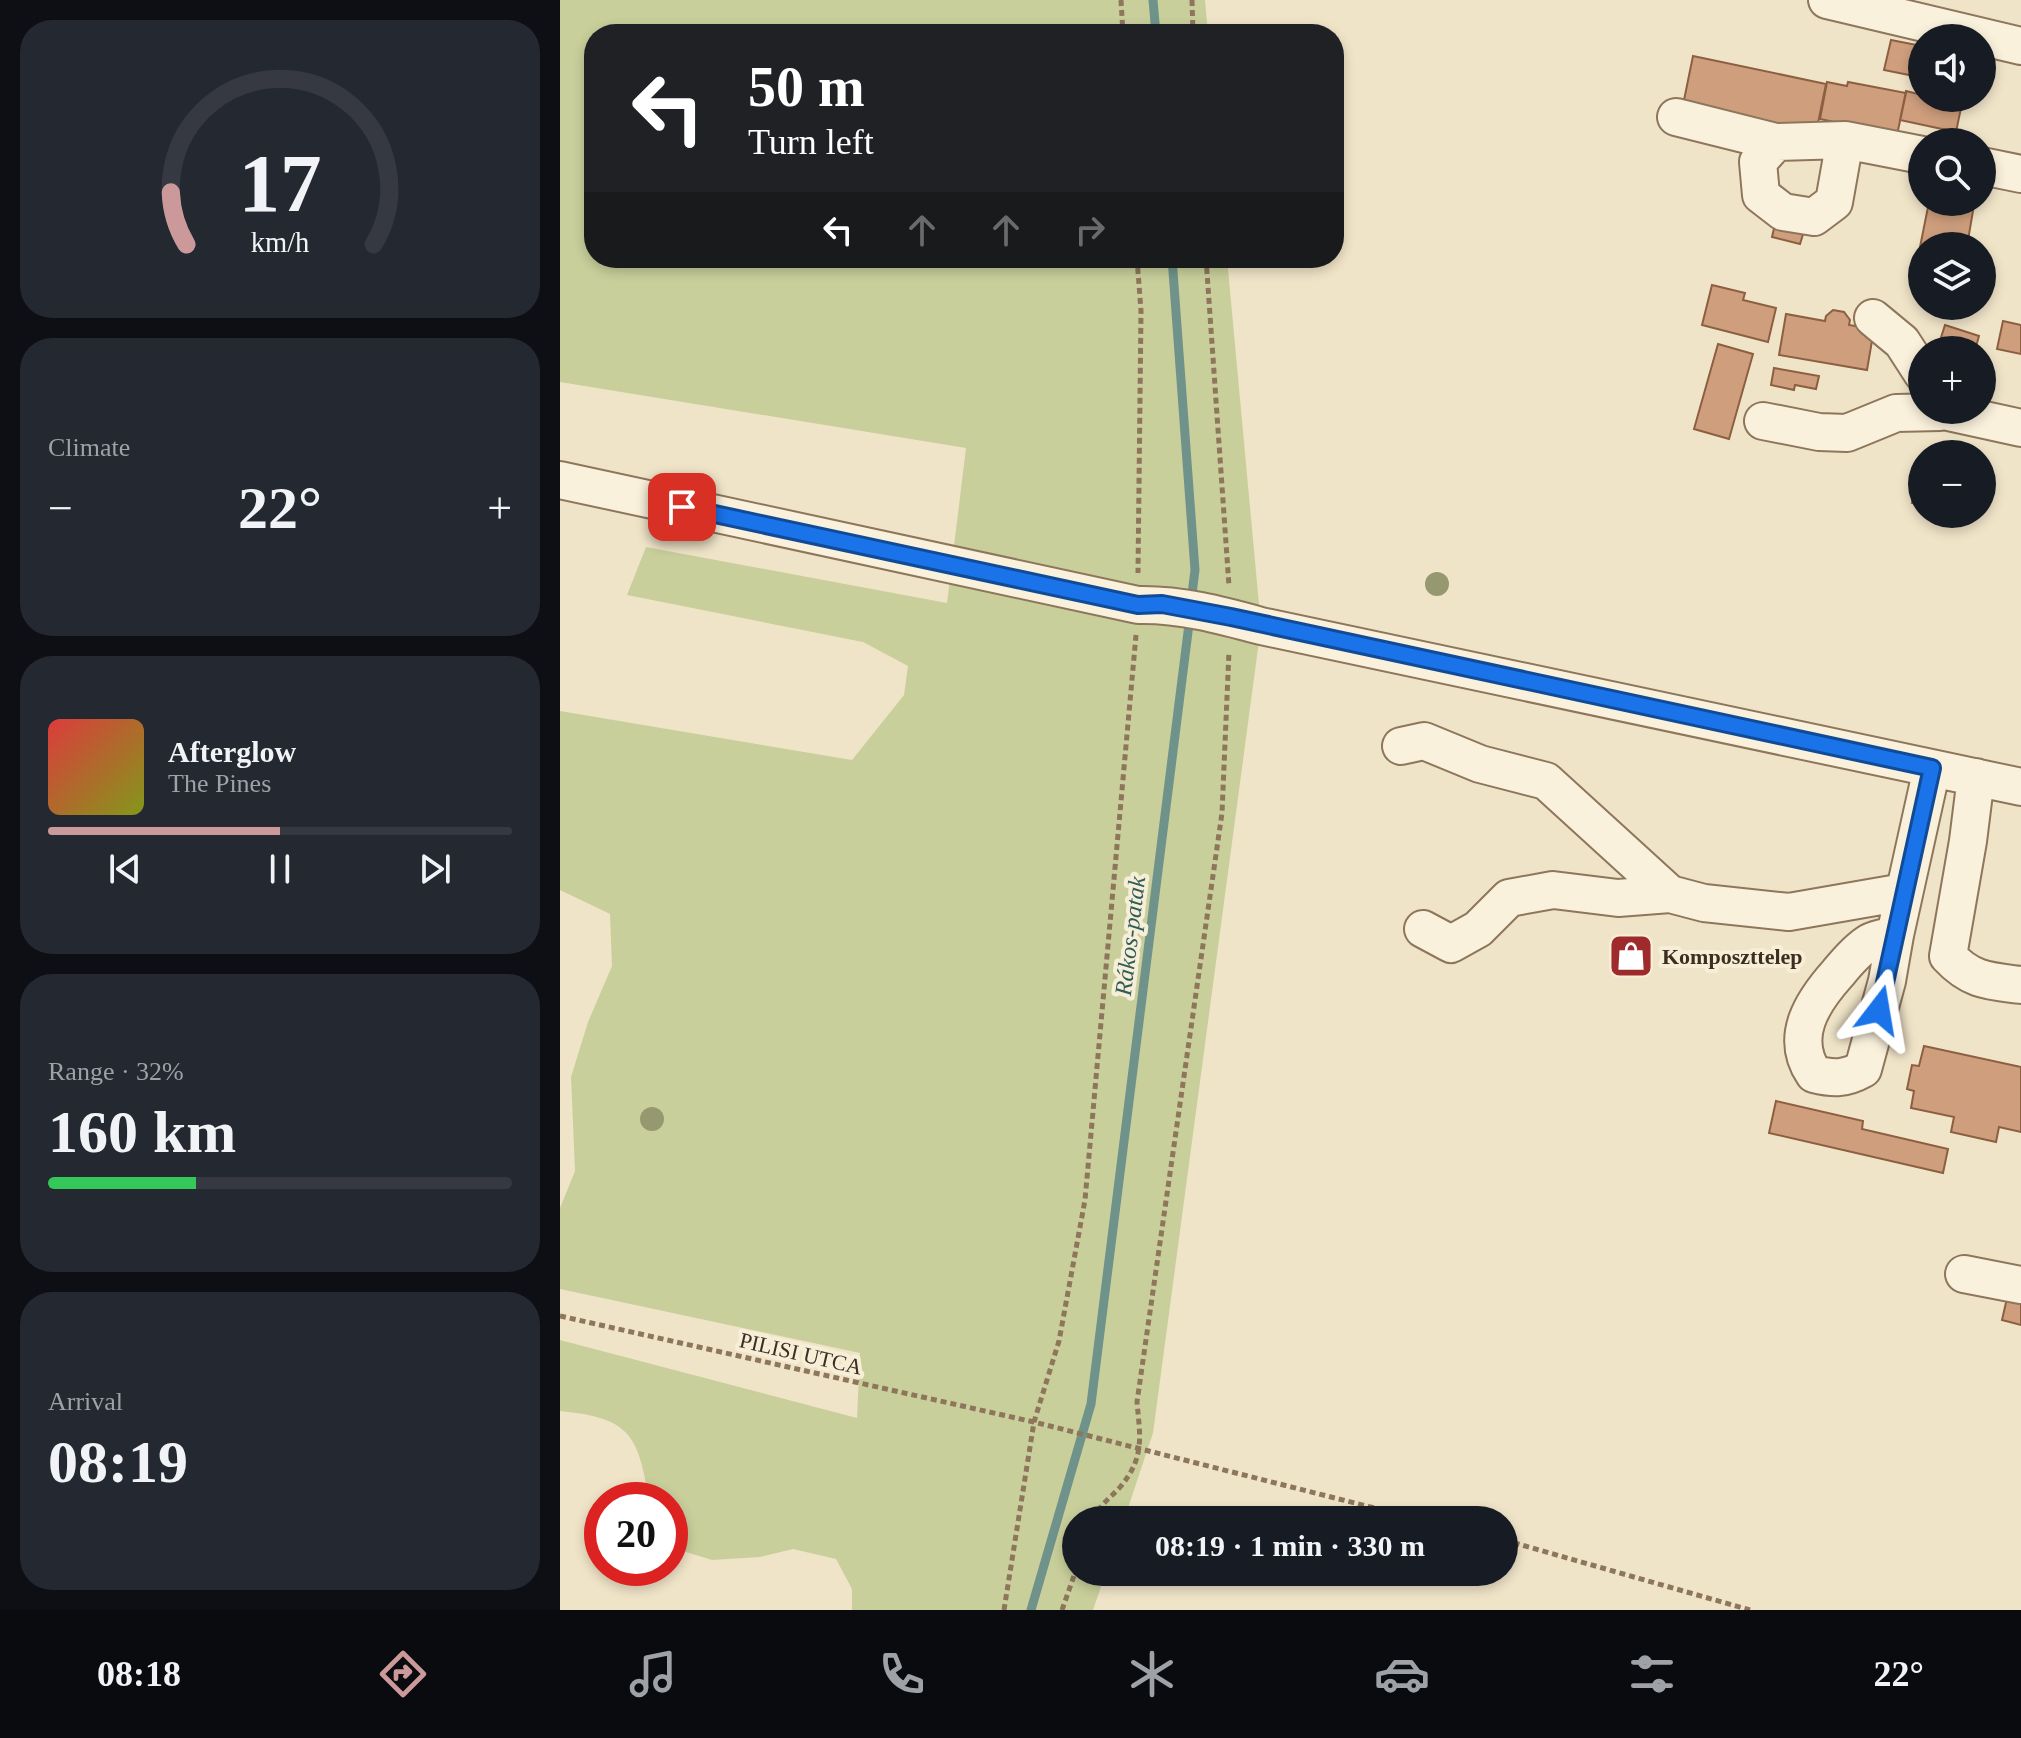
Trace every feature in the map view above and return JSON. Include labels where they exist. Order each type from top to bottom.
[{"type":"lane","points":[[1827,0],[2021,46]]},
{"type":"lane","points":[[1676,117],[1776,142],[1845,140],[1908,152]]},
{"type":"lane","points":[[1776,142],[1758,162],[1761,195],[1783,212],[1814,217],[1834,202],[1845,140]]},
{"type":"lane","points":[[1996,169],[2021,174]]},
{"type":"lane","points":[[1873,318],[1902,342],[1908,351]]},
{"type":"lane","points":[[1763,421],[1819,432],[1847,433],[1896,413],[1908,412]]},
{"type":"lane","points":[[1996,423],[2021,428]]},
{"type":"lane","points":[[560,480],[1150,605],[1224,616],[2021,787]]},
{"type":"lane","points":[[1401,746],[1424,741],[1480,764],[1546,781],[1670,894]]},
{"type":"lane","points":[[1895,935],[1932,768]]},
{"type":"lane","points":[[1976,777],[1948,956],[1963,972],[1990,981],[2021,985]]},
{"type":"lane","points":[[1423,929],[1451,944],[1478,929],[1509,898],[1553,890],[1618,898],[1670,894],[1704,903],[1789,912],[1904,892]]},
{"type":"lane","points":[[1964,1274],[2021,1285]]},
{"type":"path","points":[[1121,0],[1122,24]]},
{"type":"path","points":[[1192,0],[1193,24]]},
{"type":"path","points":[[1004,1610],[1034,1422],[1059,1341],[1085,1200],[1150,605],[1138,268]]},
{"type":"path","points":[[1100,1506],[1123,1484],[1141,1450],[1137,1402],[1222,813],[1224,616],[1207,268]]},
{"type":"path","name":"PILISI UTCA","points":[[560,1316],[1034,1422],[1366,1506]]},
{"type":"path","points":[[1518,1544],[1750,1610]]},
{"type":"path","points":[[1062,1610],[1070,1586]]},
{"type":"green space","points":[[560,0],[1205,0],[1207,24],[584,24],[584,268],[1228,268],[1261,626],[1153,1433],[1129,1506],[1062,1506],[1062,1586],[1101,1586],[1093,1610],[852,1610],[852,1589],[836,1559],[793,1549],[760,1557],[712,1560],[688,1553],[688,1482],[646,1482],[634,1444],[626,1433],[601,1418],[560,1411],[560,1340],[857,1418],[860,1353],[560,1289],[560,1208],[575,1171],[571,1077],[588,1022],[612,966],[610,914],[560,890],[560,711],[852,760],[904,695],[908,666],[863,642],[627,595],[646,547],[947,603],[966,448],[560,382]]},
{"type":"building","points":[[1891,40],[1908,43],[1908,75],[1884,70]]},
{"type":"building","points":[[1693,56],[1826,84],[1816,133],[1683,105]]},
{"type":"building","points":[[1827,82],[1847,86],[1848,82],[1906,93],[1897,135],[1820,119]]},
{"type":"building","points":[[1906,91],[1908,112],[1960,112],[1957,128],[1937,128],[1900,120]]},
{"type":"building","points":[[1926,216],[1972,216],[1969,232],[1923,232]]},
{"type":"building","points":[[1775,224],[1804,231],[1800,244],[1772,237]]},
{"type":"building","points":[[1712,285],[1745,293],[1743,300],[1776,308],[1768,342],[1702,325]]},
{"type":"building","points":[[1833,310],[1844,312],[1850,320],[1849,325],[1874,329],[1867,370],[1779,355],[1786,314],[1825,321]]},
{"type":"building","points":[[2003,321],[2021,325],[2021,354],[1997,349]]},
{"type":"building","points":[[1945,325],[1979,336],[1941,336]]},
{"type":"building","points":[[1718,344],[1753,354],[1729,439],[1694,429]]},
{"type":"building","points":[[1774,368],[1819,376],[1816,389],[1795,385],[1794,390],[1771,385]]},
{"type":"building","points":[[1924,1046],[2021,1067],[2021,1132],[1999,1127],[1996,1142],[1951,1132],[1954,1117],[1911,1108],[1914,1091],[1907,1089],[1912,1065],[1919,1066]]},
{"type":"building","points":[[1776,1101],[1863,1121],[1862,1129],[1948,1149],[1943,1173],[1769,1133]]},
{"type":"building","points":[[2010,1285],[2021,1288],[2021,1325],[2002,1320]]},
{"type":"waterway","name":"Rákos-patak","points":[[1153,0],[1155,24]]},
{"type":"waterway","name":"Rákos-patak","points":[[1173,268],[1195,570],[1191,602]]},
{"type":"waterway","name":"Rákos-patak","points":[[1031,1610],[1091,1404],[1190,616]]},
{"type":"place","name":"Komposzttelep","points":[[1631,956]]},
{"type":"route","points":[[682,507],[1138,605],[1162,604],[1231,617],[1261,626],[1932,768],[1879,1010]]}]
